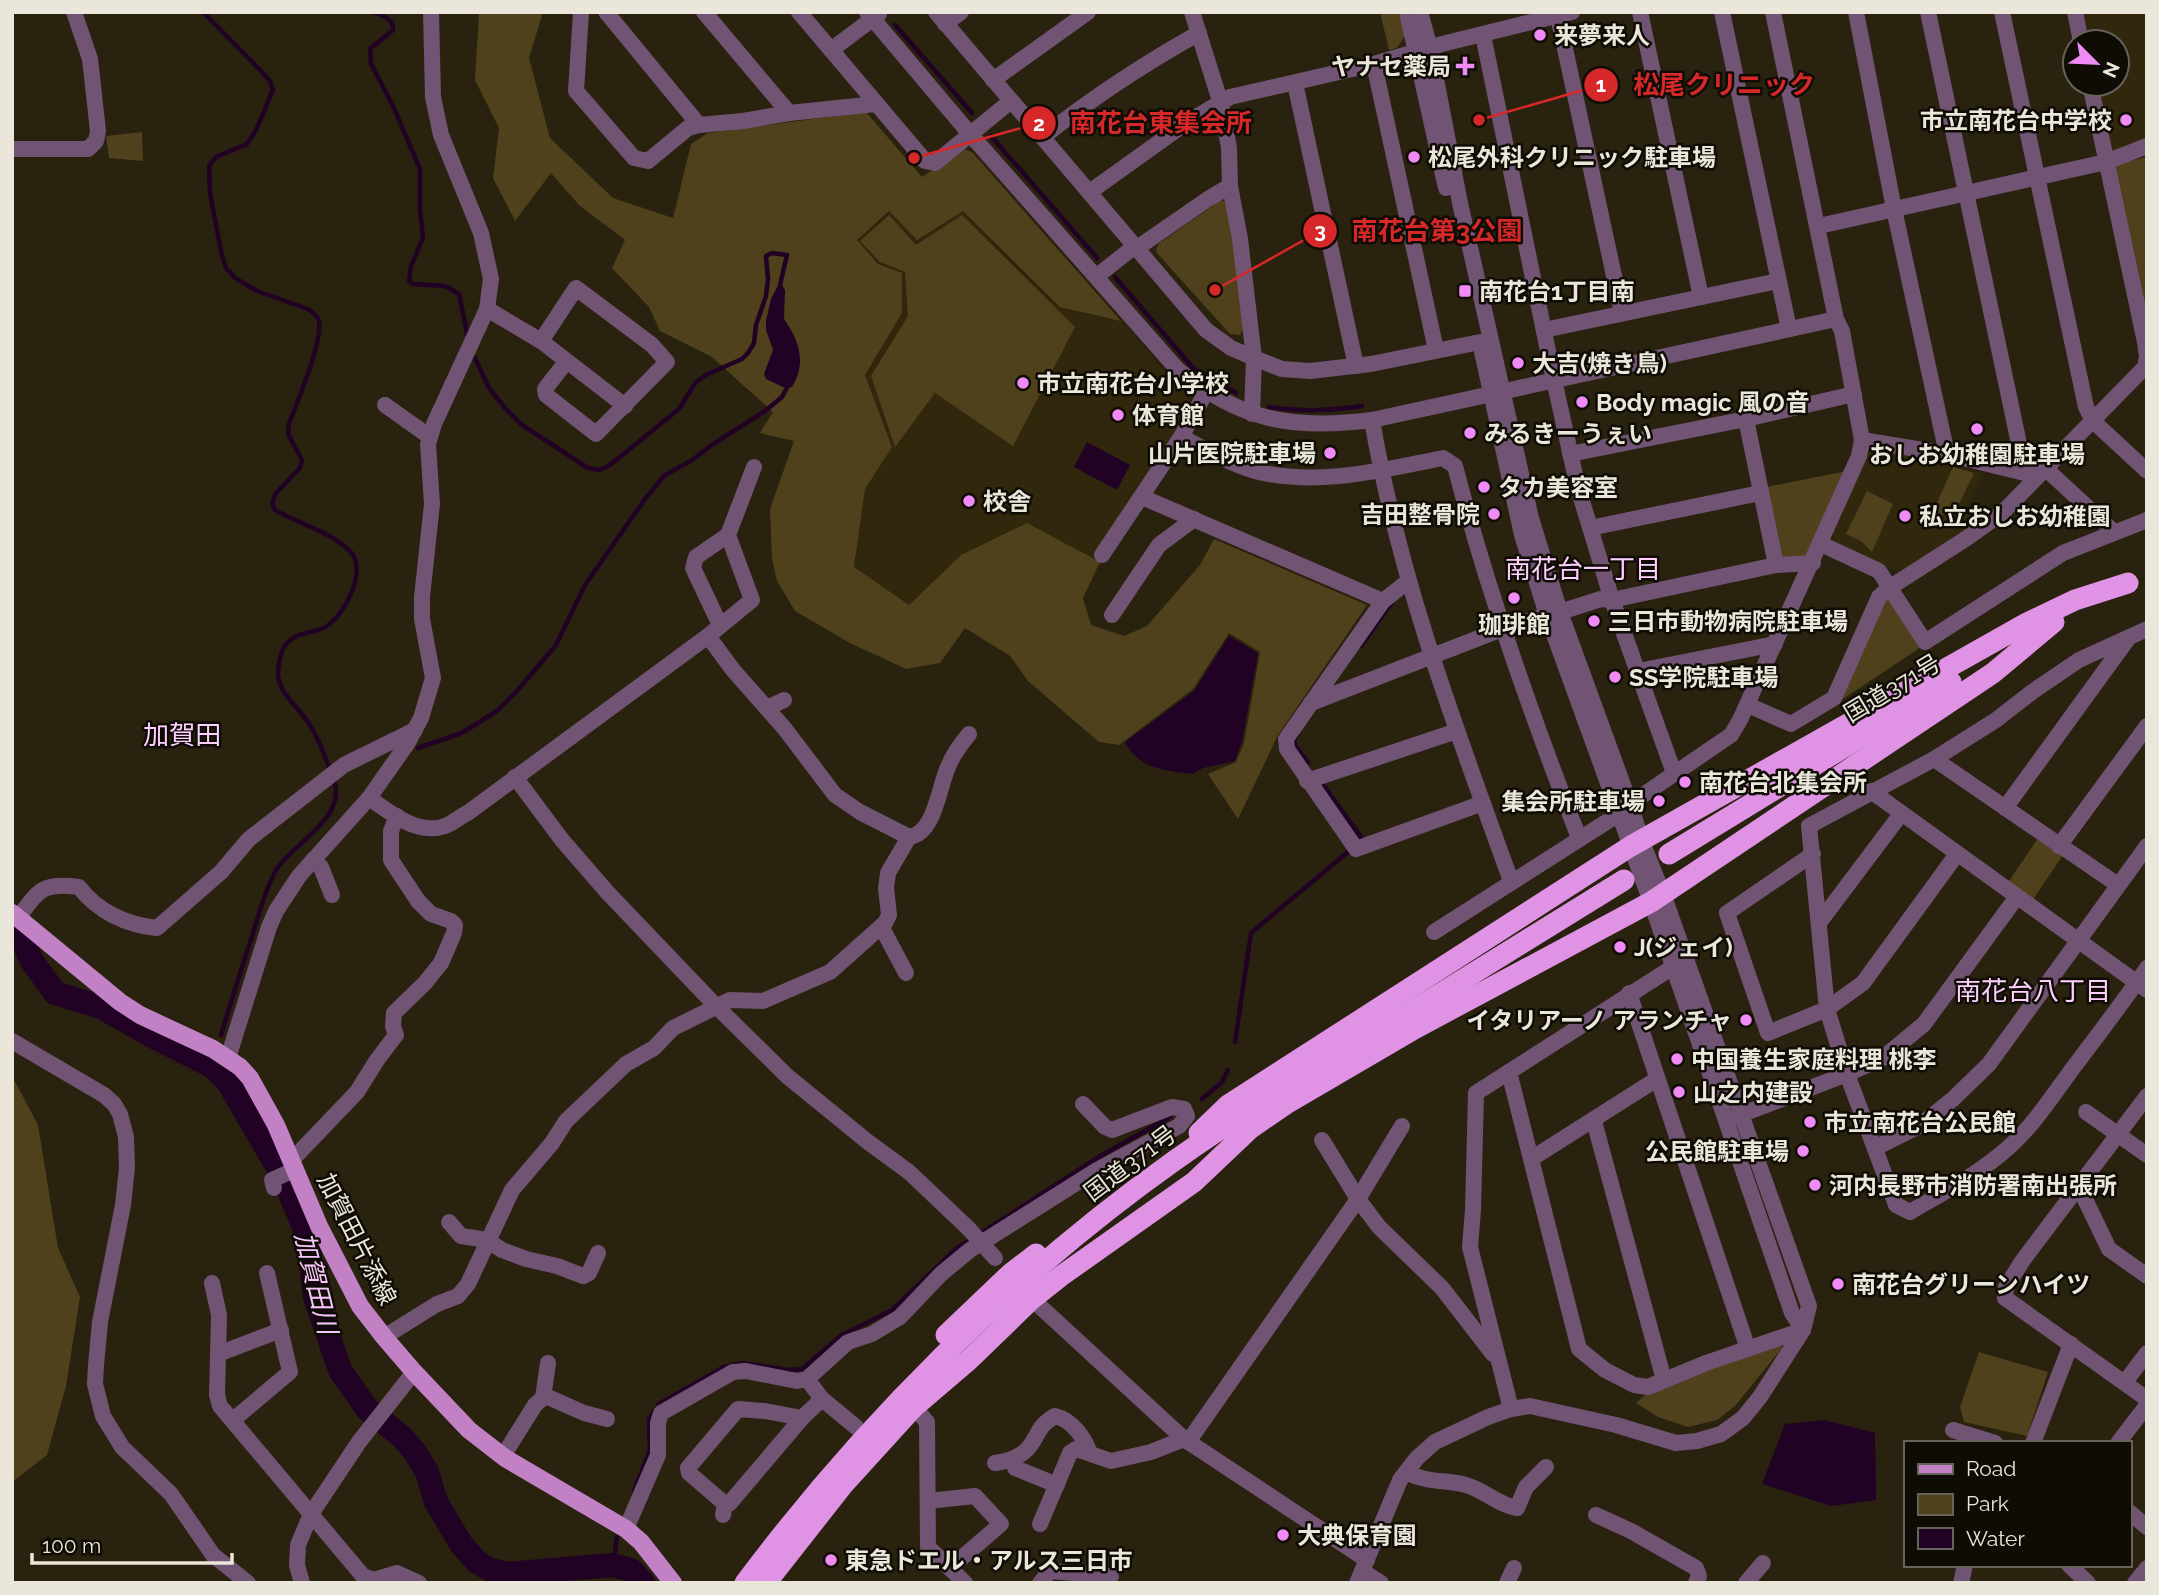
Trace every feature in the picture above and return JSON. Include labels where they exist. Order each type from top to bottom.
[{"type":"highway","name":"国道371号","points":[[1669,854],[2054,622],[2138,580]]},
{"type":"highway","points":[[727,1583],[788,1504],[856,1427],[921,1359],[1010,1274],[1228,1105],[1636,844],[2027,623],[2075,600],[2138,580]]},
{"type":"highway","points":[[1061,1276],[1194,1182],[1251,1128],[1286,1104],[1416,1028],[1657,898],[1993,673],[2054,622]]},
{"type":"highway","name":"国道371号","points":[[745,1583],[837,1468],[928,1373],[1034,1272],[1131,1193],[1242,1115],[1624,880]]},
{"type":"highway","points":[[928,1373],[1025,1305],[1061,1276],[1117,1225],[1209,1153],[1242,1115]]},
{"type":"highway","points":[[1174,1161],[1211,1119]]},
{"type":"highway","points":[[1073,1226],[1131,1193]]},
{"type":"highway","points":[[766,1583],[843,1485],[914,1407],[969,1360],[1025,1305]]},
{"type":"main road","name":"加賀田片添線","points":[[18,914],[33,931],[120,1002],[140,1015],[213,1048],[250,1078],[276,1125],[292,1168],[360,1306],[384,1337],[469,1430],[503,1456],[626,1529],[642,1542],[673,1583]]},
{"type":"street","points":[[12,149],[88,149],[96,141],[98,131],[90,59],[74,12]]},
{"type":"street","points":[[228,1058],[269,926],[299,876],[369,798],[415,730],[433,678],[422,619],[432,504],[428,444],[433,424],[487,309],[491,279],[481,233],[441,135],[433,97],[431,12]]},
{"type":"street","points":[[581,12],[576,91],[634,158],[648,161],[688,128],[699,125],[876,104]]},
{"type":"street","points":[[606,12],[699,125]]},
{"type":"street","points":[[704,12],[789,113]]},
{"type":"street","points":[[799,12],[925,160],[935,163],[1011,101]]},
{"type":"street","points":[[961,12],[940,18],[1091,191],[1206,330],[1231,348],[1282,369],[1310,370],[1356,366],[1480,342]]},
{"type":"street","points":[[993,80],[1088,12]]},
{"type":"street","points":[[1192,12],[1221,104],[1229,148],[1230,187],[1240,239],[1254,358],[1252,414]]},
{"type":"street","points":[[1407,12],[1424,50],[1460,203],[1496,392]]},
{"type":"street","points":[[1420,12],[1424,50],[1480,342],[1531,518],[1553,613],[1628,812],[1636,844],[1733,1118]]},
{"type":"street","points":[[1640,12],[1701,297]]},
{"type":"street","points":[[1722,12],[1789,329]]},
{"type":"street","points":[[1434,932],[1579,838],[1628,812],[1674,773],[1731,735],[1748,705],[1859,456],[1863,440],[1842,331],[1836,319],[1773,12]]},
{"type":"street","points":[[1856,12],[1894,209],[1947,454]]},
{"type":"street","points":[[1928,12],[2022,458],[2114,532]]},
{"type":"street","points":[[2002,12],[2086,408],[2093,421],[2144,462]]},
{"type":"street","points":[[1091,191],[1186,123],[1230,97],[1374,64],[1565,14],[1622,313]]},
{"type":"street","points":[[831,50],[874,15],[970,134],[1178,370],[1206,393],[1252,414],[1301,425],[1333,425],[1372,420],[1836,319]]},
{"type":"street","points":[[1043,136],[1081,106],[1138,68],[1199,33]]},
{"type":"street","points":[[1483,36],[1570,454],[1612,600],[1674,773]]},
{"type":"street","points":[[1374,64],[1436,349]]},
{"type":"street","points":[[1295,83],[1356,366]]},
{"type":"street","points":[[1748,705],[1791,724],[1834,698],[1879,597],[2002,513],[2145,367],[2146,342],[2093,98]]},
{"type":"street","points":[[1819,226],[2106,162],[2147,146]]},
{"type":"street","points":[[1097,276],[1130,250],[1138,248],[1208,199],[1230,187]]},
{"type":"street","points":[[1544,330],[1779,281]]},
{"type":"street","points":[[541,341],[576,288],[652,345],[667,362],[596,434],[546,395],[545,389],[566,362]]},
{"type":"street","points":[[487,309],[541,341],[625,406]]},
{"type":"street","points":[[1102,555],[1181,437],[1206,393]]},
{"type":"street","points":[[1570,454],[1746,419],[1854,394]]},
{"type":"street","points":[[385,405],[430,437]]},
{"type":"street","points":[[1746,419],[1776,565]]},
{"type":"street","points":[[1372,420],[1380,471],[1408,582],[1457,731],[1511,881]]},
{"type":"street","points":[[1181,437],[1254,470],[1274,474],[1308,477],[1380,471],[1443,458],[1455,466],[1476,547],[1502,629],[1579,838]]},
{"type":"street","points":[[1863,440],[2041,472]]},
{"type":"street","points":[[754,467],[728,535],[696,557],[693,568],[714,630],[733,670],[767,708],[835,795],[860,812],[909,837],[921,832],[932,816],[946,769],[969,734]]},
{"type":"street","points":[[1590,528],[1760,493]]},
{"type":"street","points":[[1142,497],[1383,601]]},
{"type":"street","points":[[1112,615],[1160,545],[1194,519]]},
{"type":"street","points":[[1821,544],[1879,571],[1925,642],[2063,553],[2147,520]]},
{"type":"street","points":[[369,798],[417,827],[429,829],[446,826],[515,778],[752,600],[728,535]]},
{"type":"street","points":[[1311,703],[1502,629],[1601,599],[1612,600],[1776,565],[1812,563]]},
{"type":"street","points":[[1408,582],[1383,601],[1286,738],[1287,750],[1356,849],[1483,803]]},
{"type":"street","points":[[2147,629],[2078,660],[1996,720],[1934,759],[1809,826],[1826,1009],[1896,1205],[1910,1212],[1985,1167],[2010,1146],[2062,1095],[2142,986],[2147,968]]},
{"type":"street","points":[[2005,808],[2127,639]]},
{"type":"street","points":[[1638,671],[1775,644]]},
{"type":"street","points":[[767,708],[784,700]]},
{"type":"street","points":[[2059,846],[2147,726]]},
{"type":"street","points":[[18,914],[36,894],[57,884],[79,887],[88,899],[101,909],[136,926],[157,928],[221,872],[249,839],[339,769],[415,730]]},
{"type":"street","points":[[1307,780],[1457,731]]},
{"type":"street","points":[[1934,759],[2118,885]]},
{"type":"street","points":[[515,778],[562,840],[608,893],[716,1006],[787,1076],[909,1172],[968,1227],[1010,1274]]},
{"type":"street","points":[[1871,791],[2016,898],[2142,986]]},
{"type":"street","points":[[1819,923],[1901,814]]},
{"type":"street","points":[[273,1184],[292,1168],[358,1092],[396,1035],[393,1026],[394,1013],[441,963],[454,933],[455,926],[451,921],[431,914],[418,901],[391,860],[391,831],[397,816]]},
{"type":"street","points":[[384,1337],[437,1304],[457,1296],[468,1284],[512,1191],[552,1143],[566,1121],[626,1063],[654,1048],[673,1028],[716,1006],[730,1000],[763,1001],[830,972],[881,928],[889,915],[886,888],[888,873],[909,837]]},
{"type":"street","points":[[1875,1148],[1919,1126],[1953,1100],[1989,1064],[2147,846]]},
{"type":"street","points":[[1813,854],[1727,913],[1768,1033],[1826,1009],[1863,984],[1957,855]]},
{"type":"street","points":[[313,860],[321,867],[332,895]]},
{"type":"street","points":[[1362,1571],[1400,1480],[1417,1458],[1435,1442],[1511,1409],[1530,1406],[1616,1425],[1676,1443],[1697,1441],[1721,1434],[1743,1418],[1771,1381],[1803,1330],[1810,1306],[1673,967],[1657,898]]},
{"type":"street","points":[[1733,1118],[1883,1058],[1924,1024],[2016,898]]},
{"type":"street","points":[[881,928],[906,974]]},
{"type":"street","points":[[1511,1409],[1470,1247],[1476,1093],[1673,967]]},
{"type":"street","points":[[1629,993],[1748,1349]]},
{"type":"street","points":[[12,1041],[104,1095],[120,1114],[126,1137],[127,1167],[100,1322],[96,1375],[98,1398],[103,1416],[122,1447],[171,1494],[213,1555],[247,1583]]},
{"type":"street","points":[[1509,1072],[1579,1349],[1605,1370],[1634,1385],[1648,1387],[1706,1363],[1803,1330]]},
{"type":"street","points":[[1531,1159],[1657,1079]]},
{"type":"street","points":[[2147,1096],[2023,1260],[2006,1287],[2005,1298],[2147,1399]]},
{"type":"street","points":[[626,1529],[658,1455],[658,1423],[662,1413],[733,1372],[746,1371],[797,1381],[807,1379],[848,1342],[872,1334],[900,1317],[941,1274],[970,1250],[1097,1170],[1179,1126],[1186,1116],[1184,1109],[1172,1107],[1112,1130],[1105,1127],[1083,1104]]},
{"type":"street","points":[[2086,1112],[2147,1155]]},
{"type":"street","points":[[1594,1121],[1664,1380]]},
{"type":"street","points":[[1040,1524],[1070,1453],[1076,1449],[1111,1461],[1186,1441],[1358,1199],[1402,1126]]},
{"type":"street","points":[[1322,1140],[1358,1199],[1379,1227],[1442,1288],[1497,1359]]},
{"type":"street","points":[[2079,1187],[2109,1249],[2147,1276]]},
{"type":"street","points":[[449,1222],[461,1236],[487,1240],[502,1250],[583,1276],[589,1273],[598,1253]]},
{"type":"street","points":[[233,1420],[290,1372],[267,1273]]},
{"type":"street","points":[[212,1283],[219,1315],[217,1395],[220,1406],[363,1576],[374,1580],[397,1573],[419,1583]]},
{"type":"street","points":[[1025,1305],[1186,1441],[1381,1583]]},
{"type":"street","points":[[218,1354],[281,1331]]},
{"type":"street","points":[[2034,1441],[2071,1344]]},
{"type":"street","points":[[2125,1382],[2147,1353]]},
{"type":"street","points":[[543,1398],[548,1363]]},
{"type":"street","points":[[302,1583],[297,1565],[298,1545],[312,1514],[367,1431],[414,1372]]},
{"type":"street","points":[[807,1379],[822,1399],[856,1427]]},
{"type":"street","points":[[503,1456],[535,1405],[543,1398],[548,1397],[584,1413],[607,1419]]},
{"type":"street","points":[[802,1418],[738,1409],[688,1468],[689,1474],[724,1510],[802,1418],[822,1399]]},
{"type":"street","points":[[2120,1441],[2147,1405]]},
{"type":"street","points":[[914,1407],[926,1422],[928,1547],[965,1583]]},
{"type":"street","points":[[995,1464],[1022,1454],[1039,1427],[1055,1416],[1070,1423],[1087,1444],[1090,1453]]},
{"type":"street","points":[[1953,1430],[1989,1441]]},
{"type":"street","points":[[1406,1472],[1435,1482],[1466,1485],[1517,1508],[1526,1487],[1546,1467]]},
{"type":"street","points":[[1015,1468],[1057,1485]]},
{"type":"street","points":[[928,1502],[975,1496],[1001,1524],[950,1568]]},
{"type":"street","points":[[2131,1514],[2147,1527]]},
{"type":"street","points":[[1596,1515],[1632,1531],[1696,1569],[1699,1576],[1696,1583]]},
{"type":"street","points":[[1746,1583],[1763,1563]]},
{"type":"street","points":[[2072,1567],[2088,1583]]},
{"type":"street","points":[[2136,1583],[2147,1568]]},
{"type":"street","points":[[1040,1583],[1050,1571],[1111,1576],[1107,1583]]},
{"type":"shaded area","name":"市立南花台中学校","points":[[2082,12],[2147,12],[2147,157],[2113,165],[2100,98],[2131,98],[2131,28],[2085,28]]},
{"type":"shaded area","name":"市立南花台小学校","points":[[964,149],[1186,391],[1191,406],[1176,434],[1094,559],[1027,523],[961,555],[908,605],[854,567],[865,489],[892,447],[865,375],[902,313],[901,273],[879,264],[856,241]]},
{"type":"shaded area","name":"私立おしお幼稚園","points":[[1872,449],[1984,473],[1965,508],[1974,524],[1924,559],[1899,571],[1837,544],[1832,533],[1868,452]]},
{"type":"green space","points":[[479,12],[543,12],[529,58],[550,138],[613,198],[673,218],[691,144],[708,133],[866,112],[922,177],[964,149],[972,152],[1121,321],[1060,307],[963,211],[917,240],[889,211],[857,240],[878,264],[902,273],[902,313],[865,375],[892,447],[865,489],[854,567],[909,605],[961,555],[1027,523],[1100,562],[1083,598],[1091,625],[1124,636],[1147,626],[1200,565],[1214,539],[1367,605],[1278,735],[1238,819],[1208,774],[1236,762],[1244,743],[1260,652],[1229,633],[1193,689],[1119,745],[1099,742],[1028,681],[1010,656],[965,628],[940,663],[906,669],[850,643],[795,611],[777,581],[772,559],[770,509],[794,441],[760,433],[773,412],[712,357],[660,331],[649,307],[612,268],[625,240],[579,205],[551,173],[515,221],[493,178],[499,128],[475,80]]},
{"type":"green space","points":[[1380,12],[1399,12],[1405,36],[1397,48],[1389,50]]},
{"type":"green space","points":[[142,132],[143,161],[109,158],[106,136]]},
{"type":"green space","points":[[2147,157],[2147,319],[2113,165]]},
{"type":"green space","points":[[1220,201],[1228,201],[1244,328],[1240,335],[1230,334],[1156,252],[1158,244]]},
{"type":"green space","points":[[889,215],[916,245],[962,215],[1075,327],[1013,446],[935,393],[895,447],[871,376],[908,316],[905,272],[880,262],[860,241]]},
{"type":"green space","points":[[1953,467],[1974,473],[1959,504],[1930,524],[1926,516],[1931,506],[1935,507]]},
{"type":"green space","points":[[1847,471],[1807,555],[1787,559],[1782,556],[1766,487]]},
{"type":"green space","points":[[1867,491],[1893,504],[1872,552],[1861,541],[1846,534]]},
{"type":"green space","points":[[1891,598],[1924,645],[1837,703],[1883,602]]},
{"type":"green space","points":[[2038,838],[2063,855],[2032,901],[2007,884]]},
{"type":"green space","points":[[12,1076],[38,1125],[58,1248],[80,1297],[66,1386],[47,1455],[12,1482]]},
{"type":"green space","points":[[1780,1344],[1782,1348],[1735,1406],[1717,1420],[1688,1427],[1658,1417],[1636,1403],[1649,1392]]},
{"type":"green space","points":[[1979,1352],[2048,1372],[2027,1436],[1964,1422],[1960,1407]]},
{"type":"water","points":[[780,281],[785,290],[784,319],[794,335],[800,360],[797,378],[792,387],[785,388],[766,379],[764,374],[773,350],[766,330],[766,321],[771,299]]},
{"type":"water","points":[[1087,442],[1130,465],[1117,490],[1074,467]]},
{"type":"water","points":[[1229,636],[1258,653],[1242,741],[1235,761],[1203,768],[1193,774],[1145,763],[1125,742],[1194,691]]},
{"type":"water","points":[[1824,1420],[1875,1433],[1876,1500],[1831,1506],[1762,1484],[1785,1424]]},
{"type":"waterway","points":[[203,12],[262,72],[270,81],[273,90],[247,144],[216,157],[209,166],[210,193],[226,268],[235,278],[257,291],[308,309],[319,321],[313,357],[289,424],[288,434],[302,460],[300,468],[276,493],[272,503],[275,510],[342,544],[355,559],[355,580],[341,612],[327,626],[292,638],[282,651],[278,668],[281,687],[313,730],[330,770]]},
{"type":"waterway","points":[[373,12],[389,20],[393,30],[370,49],[371,64],[393,106],[420,169],[423,238],[411,266],[409,281],[413,284],[445,286],[459,294],[468,338]]},
{"type":"waterway","points":[[895,25],[972,113]]},
{"type":"waterway","points":[[991,136],[1097,258]]},
{"type":"waterway","points":[[475,358],[489,388],[522,425],[588,468],[600,470],[610,465],[679,409],[696,382],[742,359],[748,353],[754,343],[756,325],[766,296],[766,256],[772,253],[787,255],[780,285]]},
{"type":"waterway","points":[[1115,277],[1194,369],[1236,393]]},
{"type":"waterway","points":[[418,748],[459,734],[497,711],[556,645],[585,585],[665,475],[691,461],[765,411],[782,397],[790,382]]},
{"type":"waterway","points":[[1269,407],[1316,410],[1362,406]]},
{"type":"waterway","points":[[1361,646],[1391,604]]},
{"type":"waterway","points":[[1297,735],[1294,739],[1295,746],[1308,762]]},
{"type":"waterway","points":[[221,1035],[269,885],[283,861],[326,818],[336,792],[333,778]]},
{"type":"waterway","points":[[1324,786],[1361,837]]},
{"type":"waterway","points":[[1235,1042],[1251,933],[1349,851]]},
{"type":"waterway","name":"加賀田川","points":[[12,918],[32,961],[55,993],[101,1007],[212,1066],[228,1082],[282,1175],[307,1234],[315,1297],[340,1370],[367,1409],[402,1437],[415,1452],[427,1472],[436,1502],[461,1544],[477,1562],[491,1570],[507,1574],[613,1565],[631,1570],[643,1583]]},
{"type":"waterway","name":"加賀田川","points":[[212,1066],[213,1060]]},
{"type":"waterway","points":[[1202,1099],[1222,1082],[1228,1070]]},
{"type":"waterway","points":[[980,1234],[1102,1155],[1170,1117]]},
{"type":"waterway","points":[[634,1491],[650,1450],[649,1419],[659,1404],[724,1367],[742,1363],[788,1370],[802,1369],[842,1335],[892,1310],[957,1248],[973,1238]]},
{"type":"waterway","points":[[613,1565],[617,1537]]},
{"type":"place","name":"来夢来人","points":[[1540,35]]},
{"type":"place","name":"ヤナセ薬局","points":[[1465,66]]},
{"type":"place","name":"松尾クリニック","points":[[1479,120]]},
{"type":"place","name":"市立南花台中学校","points":[[2126,120]]},
{"type":"place","name":"松尾外科クリニック駐車場","points":[[1414,157]]},
{"type":"place","name":"南花台東集会所","points":[[914,158]]},
{"type":"place","name":"南花台第3公園","points":[[1215,290]]},
{"type":"place","name":"南花台1丁目南","points":[[1465,291]]},
{"type":"place","name":"大吉(焼き鳥)","points":[[1518,363]]},
{"type":"place","name":"市立南花台小学校","points":[[1023,383]]},
{"type":"place","name":"Body magic 風の音","points":[[1582,402]]},
{"type":"place","name":"体育館","points":[[1118,415]]},
{"type":"place","name":"おしお幼稚園駐車場","points":[[1977,429]]},
{"type":"place","name":"みるきーうぇい","points":[[1470,433]]},
{"type":"place","name":"山片医院駐車場","points":[[1330,453]]},
{"type":"place","name":"タカ美容室","points":[[1484,487]]},
{"type":"place","name":"校舎","points":[[969,501]]},
{"type":"place","name":"吉田整骨院","points":[[1494,514]]},
{"type":"place","name":"私立おしお幼稚園","points":[[1905,516]]},
{"type":"place","name":"珈琲館","points":[[1514,598]]},
{"type":"place","name":"三日市動物病院駐車場","points":[[1594,621]]},
{"type":"place","name":"SS学院駐車場","points":[[1615,677]]},
{"type":"place","name":"南花台北集会所","points":[[1685,782]]},
{"type":"place","name":"集会所駐車場","points":[[1659,801]]},
{"type":"place","name":"J(ジェイ)","points":[[1620,947]]},
{"type":"place","name":"イタリアーノ アランチャ","points":[[1746,1020]]},
{"type":"place","name":"中国養生家庭料理 桃李","points":[[1677,1059]]},
{"type":"place","name":"山之内建設","points":[[1679,1092]]},
{"type":"place","name":"市立南花台公民館","points":[[1810,1122]]},
{"type":"place","name":"公民館駐車場","points":[[1803,1151]]},
{"type":"place","name":"河内長野市消防署南出張所","points":[[1815,1185]]},
{"type":"place","name":"南花台グリーンハイツ","points":[[1838,1284]]},
{"type":"place","name":"大典保育園","points":[[1283,1535]]},
{"type":"place","name":"東急ドエル・アルス三日市","points":[[831,1560]]},
{"type":"district","name":"南花台一丁目","points":[[1583,569]]},
{"type":"district","name":"加賀田","points":[[182,735]]},
{"type":"district","name":"南花台八丁目","points":[[2033,991]]}]
